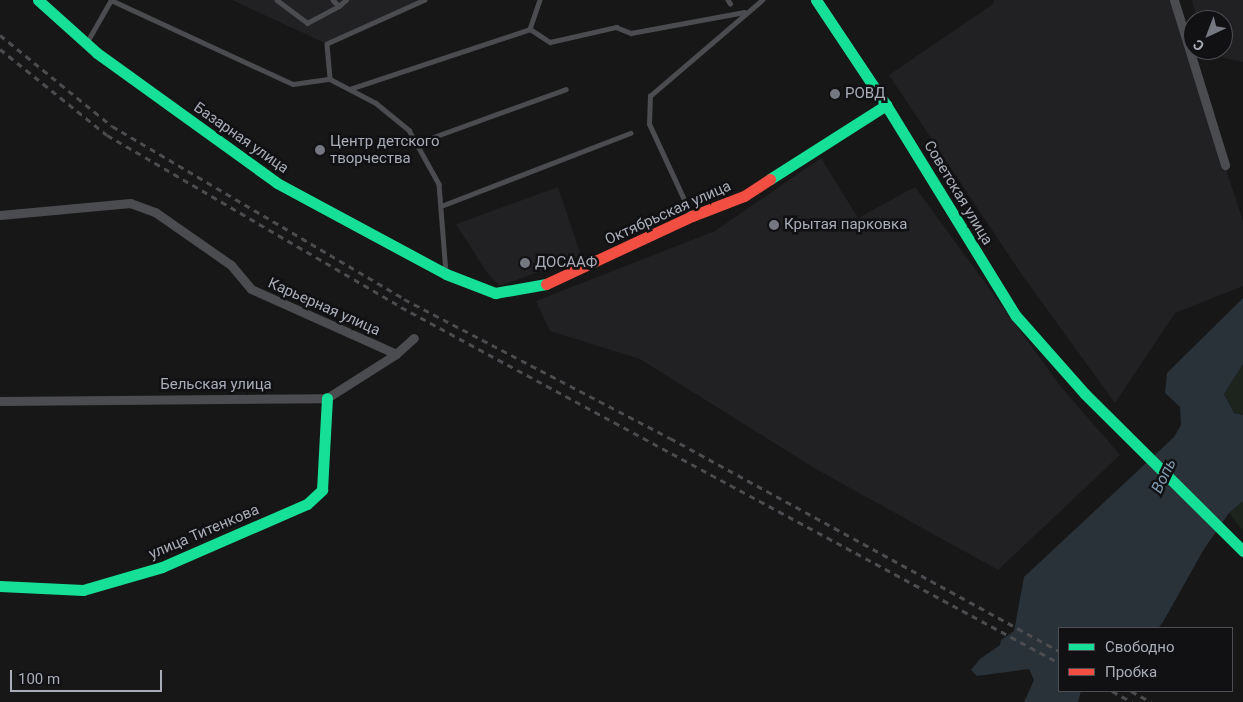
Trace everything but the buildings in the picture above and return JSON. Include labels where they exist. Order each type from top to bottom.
[{"type":"street","name":"Базарная улица","points":[[38,0],[86,43],[277,183],[446,274]]},
{"type":"street","name":"Советская улица","points":[[816,0],[886,105],[1016,316],[1085,394],[1242,550]]},
{"type":"street","points":[[1174,0],[1225,165]]},
{"type":"street","name":"Октябрьская улица","points":[[446,274],[495,293],[543,286],[692,216],[744,196],[886,105]]},
{"type":"street","name":"Карьерная улица","points":[[0,215],[130,203],[147,209],[230,265],[251,289],[396,354]]},
{"type":"street","points":[[326,398],[396,354],[414,338]]},
{"type":"street","name":"Бельская улица","points":[[0,401],[326,398]]},
{"type":"street","name":"улица Титенкова","points":[[0,586],[84,590],[162,567],[307,504],[322,490],[326,398]]},
{"type":"lane","points":[[86,43],[111,0],[293,84],[330,79],[376,103],[402,124],[416,143],[439,184],[446,274]]},
{"type":"lane","points":[[277,0],[307,24],[346,0]]},
{"type":"lane","points":[[332,0],[339,6]]},
{"type":"lane","points":[[330,79],[327,44],[425,0]]},
{"type":"lane","points":[[530,29],[540,0]]},
{"type":"lane","points":[[692,216],[649,124],[650,96],[745,12],[762,0]]},
{"type":"lane","points":[[530,29],[550,42],[616,27],[631,33],[745,12]]},
{"type":"lane","points":[[350,89],[530,29]]},
{"type":"lane","points":[[416,143],[566,89]]},
{"type":"lane","points":[[440,206],[630,133]]},
{"type":"shaded area","points":[[232,0],[425,0],[327,44]]},
{"type":"shaded area","points":[[994,0],[1170,0],[1183,39],[1183,60],[1190,60],[1243,221],[1243,286],[1175,313],[1115,403],[1020,272],[889,75],[993,4]]},
{"type":"shaded area","points":[[1192,0],[1243,0],[1243,62],[1233,60],[1233,10],[1194,10]]},
{"type":"shaded area","points":[[821,158],[858,218],[915,187],[1062,388],[1120,455],[998,570],[816,469],[640,359],[550,331],[536,301],[715,231]]},
{"type":"shaded area","points":[[558,187],[581,256],[500,286],[488,274],[456,224]]},
{"type":"shaded area","points":[[1243,364],[1243,415],[1234,413],[1224,394]]},
{"type":"shaded area","points":[[1243,501],[1243,531],[1229,513]]},
{"type":"water","name":"Вопь","points":[[1243,298],[1243,364],[1224,394],[1234,413],[1243,415],[1243,501],[1229,513],[1204,549],[1159,627],[1058,627],[1058,692],[1081,692],[1078,702],[1024,702],[1034,680],[1029,669],[977,676],[971,670],[980,659],[1000,645],[1001,640],[1014,631],[1024,577],[1174,437],[1181,425],[1180,407],[1165,393],[1167,373]]},
{"type":"railway","points":[[0,35],[112,126],[404,299],[670,438],[1058,650]]},
{"type":"railway","points":[[0,49],[107,135],[401,307],[1058,662]]},
{"type":"railway","points":[[1114,692],[1132,702]]},
{"type":"railway","points":[[1133,692],[1151,702]]},
{"type":"traffic: fast","points":[[38,0],[97,53],[277,183],[446,274],[495,293],[546,284]]},
{"type":"traffic: fast","points":[[816,0],[886,105],[1016,316],[1085,394],[1243,551]]},
{"type":"traffic: fast","points":[[770,179],[886,105]]},
{"type":"traffic: fast","points":[[0,586],[83,590],[162,567],[307,504],[322,490],[327,398]]},
{"type":"traffic: jam","points":[[546,284],[692,216],[744,196],[770,179]]},
{"type":"place","name":"РОВД","points":[[835,94]]},
{"type":"place","name":"Центр детского творчества","points":[[320,150]]},
{"type":"place","name":"Крытая парковка","points":[[774,225]]},
{"type":"place","name":"ДОСААФ","points":[[525,263]]}]
